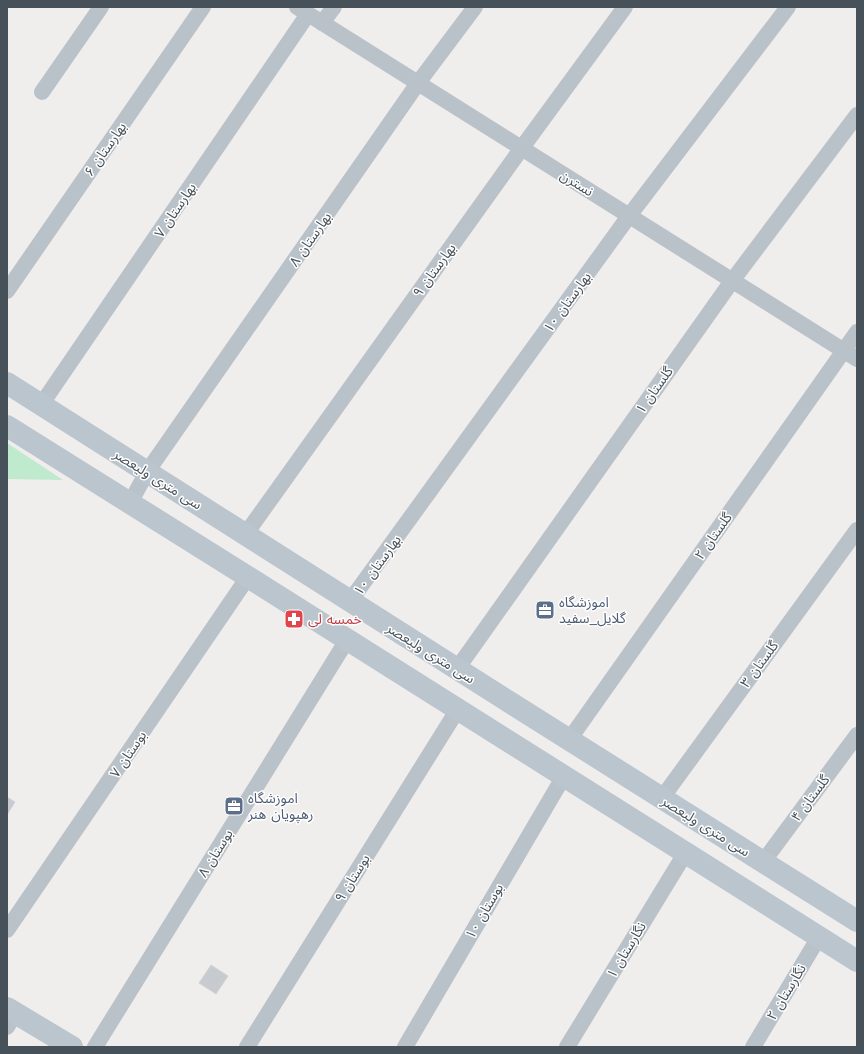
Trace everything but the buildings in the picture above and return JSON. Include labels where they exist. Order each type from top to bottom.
[{"type":"main road","name":"سی متری ولیعصر","points":[[7,383],[569,740],[857,920]]},
{"type":"main road","points":[[7,426],[857,961]]},
{"type":"main road","points":[[10,1016],[72,1047]]},
{"type":"street","points":[[42,92],[101,7]]},
{"type":"street","name":"بهارستان ۶","points":[[7,291],[203,7]]},
{"type":"street","points":[[322,23],[334,7]]},
{"type":"street","name":"بهارستان ۸","points":[[130,503],[147,472],[418,83],[475,7]]},
{"type":"street","name":"بهارستان ۹","points":[[245,535],[625,7]]},
{"type":"street","name":"بهارستان ۱۰","points":[[350,601],[629,216],[788,7]]},
{"type":"street","name":"نسترن","points":[[302,11],[857,359]]},
{"type":"street","name":"بهارستان ۷","points":[[41,405],[302,11]]},
{"type":"street","name":"گلستان ۱","points":[[457,669],[732,281],[857,115]]},
{"type":"street","name":"گلستان ۲","points":[[569,740],[857,332]]},
{"type":"street","name":"گلستان ۳","points":[[662,798],[857,530]]},
{"type":"street","name":"بوستان ۷","points":[[7,930],[248,577]]},
{"type":"street","name":"بوستان ۸","points":[[95,1047],[347,640]]},
{"type":"street","name":"بوستان ۹","points":[[247,1047],[458,709]]},
{"type":"street","name":"گلستان ۴","points":[[763,862],[857,735]]},
{"type":"street","name":"بوستان ۱۰","points":[[405,1047],[564,776]]},
{"type":"street","name":"نگارستان ۱","points":[[567,1047],[686,852]]},
{"type":"street","name":"نگارستان ۲","points":[[753,1047],[819,937]]},
{"type":"green space","points":[[7,443],[63,480],[7,479]]},
{"type":"place","name":"اموزشگاه گلایل_سفید","points":[[545,610]]},
{"type":"place","name":"خمسه لی","points":[[294,619]]},
{"type":"place","name":"اموزشگاه رهپویان هنر","points":[[234,806]]}]
